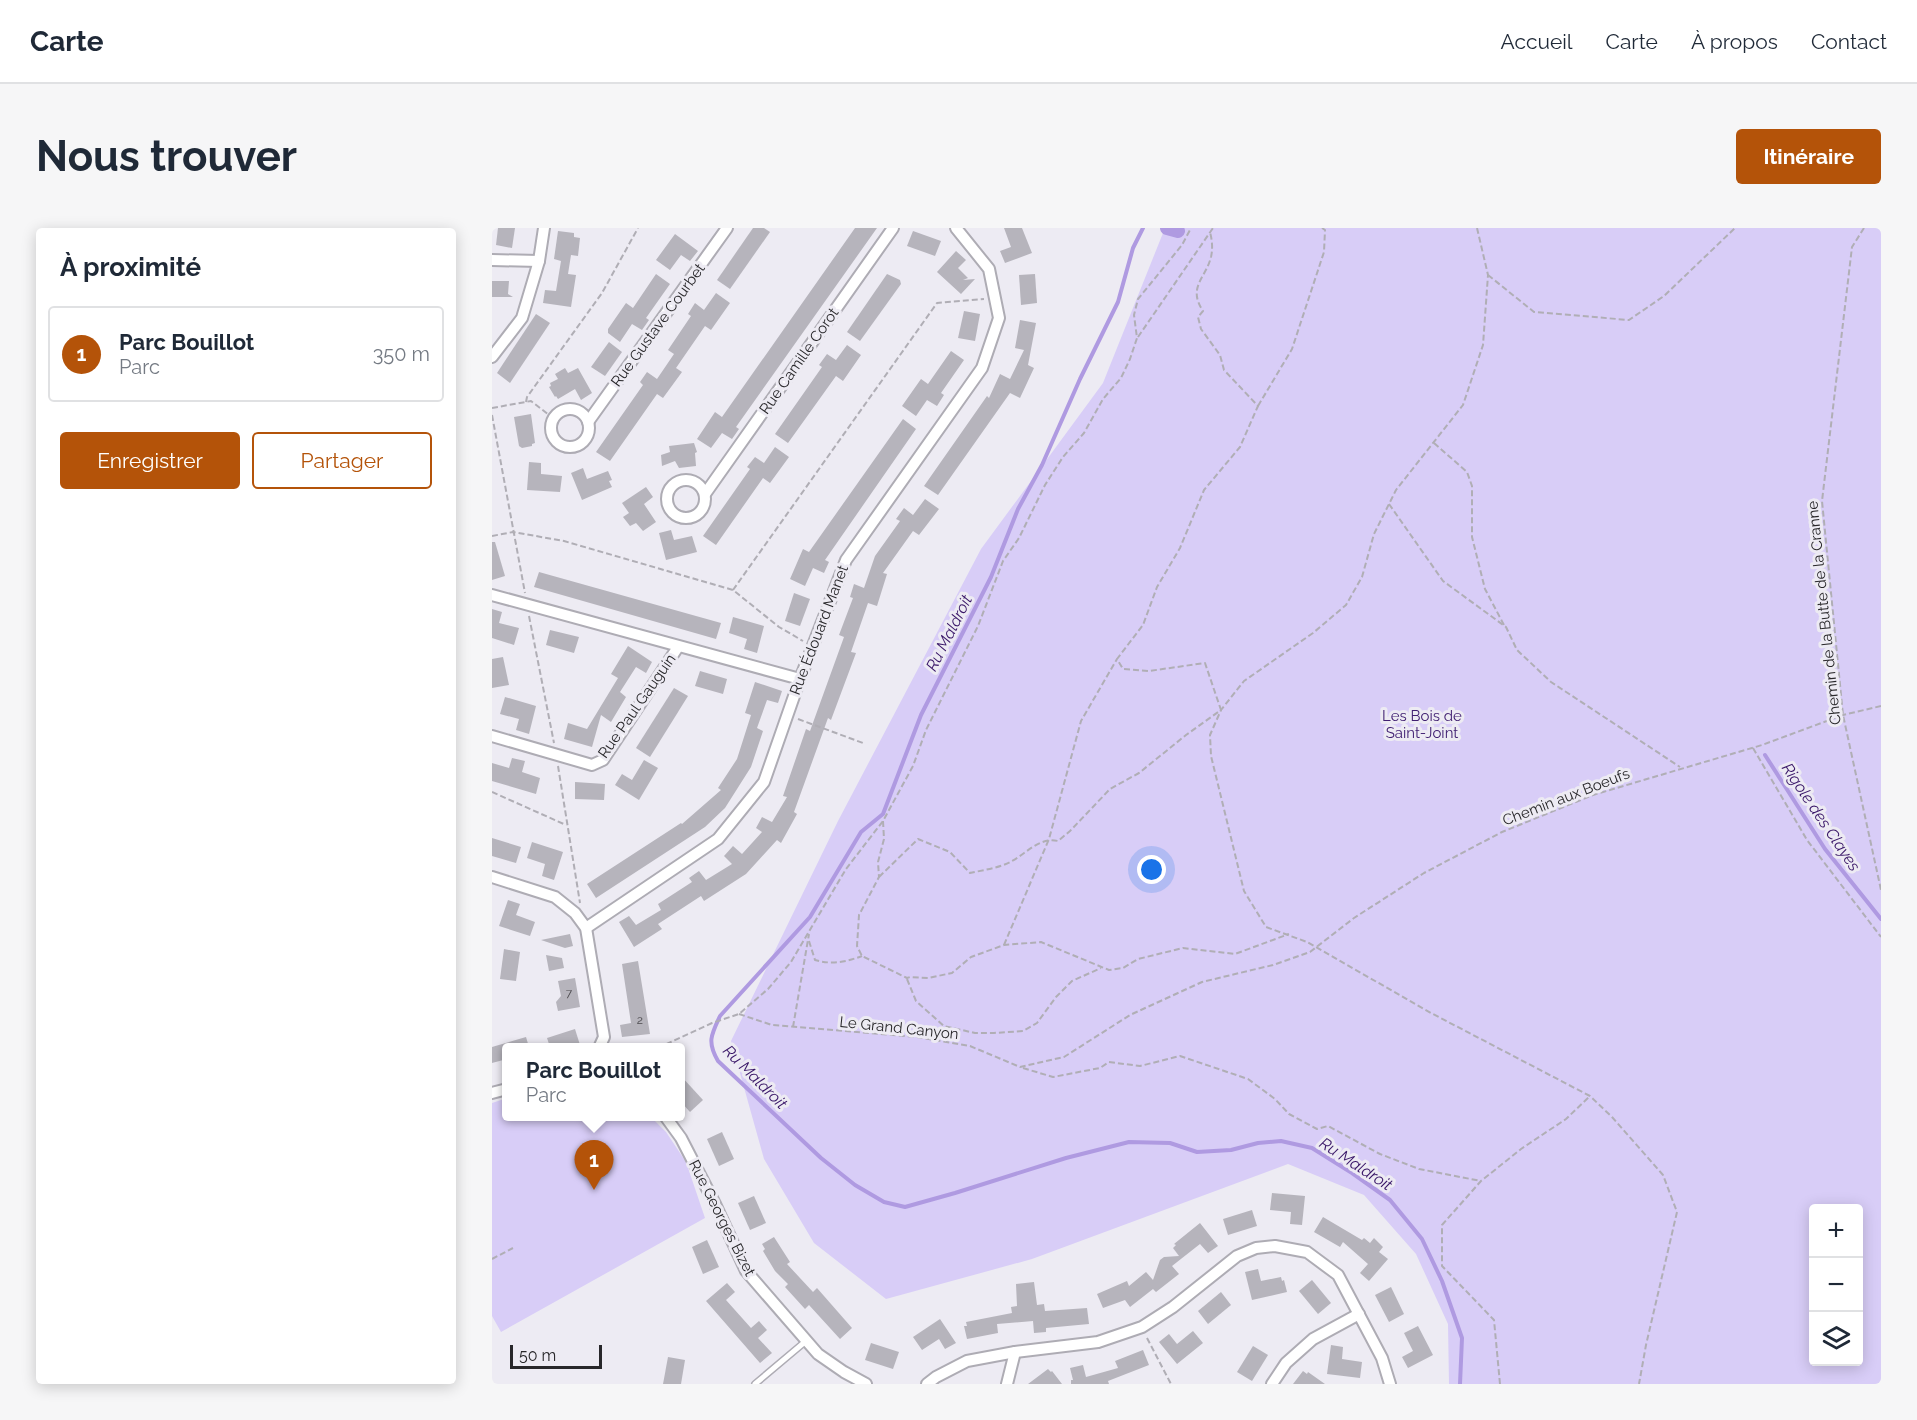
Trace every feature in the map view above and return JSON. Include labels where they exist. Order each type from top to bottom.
[{"type":"street","points":[[492,357],[522,318],[539,261],[544,228]]},
{"type":"street","name":"Rue Gustave Courbet","points":[[553,418],[551,424],[553,436],[562,445],[568,447],[585,440],[590,428],[588,422],[728,228]]},
{"type":"street","name":"Rue Camille Corot","points":[[705,494],[893,228]]},
{"type":"street","name":"Rue Édouard Manet","points":[[586,928],[718,839],[764,782],[800,679],[846,560],[982,368],[999,318],[989,269],[956,228]]},
{"type":"street","points":[[492,260],[539,261]]},
{"type":"street","points":[[553,418],[562,410],[575,409],[581,411],[588,422]]},
{"type":"street","name":"Rue Paul Gauguin","points":[[492,595],[800,679]]},
{"type":"street","name":"Rue Paul Gauguin","points":[[492,736],[592,765],[603,760],[678,647]]},
{"type":"street","points":[[492,879],[555,897],[575,913],[586,928],[604,1037],[601,1043]]},
{"type":"street","name":"Rue Georges Bizet","points":[[669,1121],[681,1138],[746,1271],[818,1354],[866,1384]]},
{"type":"street","points":[[927,1384],[967,1361],[1015,1352],[1098,1342],[1142,1327],[1173,1307],[1237,1256],[1256,1248],[1275,1246],[1307,1252],[1338,1275],[1382,1358],[1390,1384]]},
{"type":"street","points":[[1272,1384],[1286,1363],[1313,1339],[1359,1314]]},
{"type":"street","points":[[1007,1384],[1015,1352]]},
{"type":"lane","points":[[755,1384],[806,1341]]},
{"type":"path","points":[[526,402],[527,397],[602,293],[638,228]]},
{"type":"path","points":[[1137,338],[1134,315],[1138,299],[1182,245],[1191,228]]},
{"type":"path","points":[[667,1043],[739,1014],[768,989],[791,962],[846,868],[883,822],[913,766],[931,720],[978,626],[1004,561],[1019,538],[1045,485],[1063,457],[1084,433],[1102,399],[1121,378],[1137,338],[1213,228]]},
{"type":"path","points":[[1004,945],[1049,839],[1081,721],[1117,659],[1143,625],[1157,587],[1180,548],[1204,490],[1240,447],[1258,406],[1292,349],[1324,252],[1325,230],[1322,228]]},
{"type":"path","points":[[1477,228],[1488,275],[1483,345],[1463,405],[1396,490],[1374,534],[1362,577],[1346,605],[1313,633],[1244,681],[1221,710],[1210,735],[1212,756],[1244,891],[1266,927],[1289,934],[1316,948],[1431,1014],[1590,1096],[1663,1174],[1677,1212],[1639,1384]]},
{"type":"path","points":[[1488,275],[1534,312],[1629,320],[1664,296],[1736,228]]},
{"type":"path","name":"Chemin de la Butte de la Cranne","points":[[1864,228],[1852,247],[1822,501],[1843,715],[1881,890]]},
{"type":"path","points":[[1210,232],[1212,243],[1210,258],[1196,288],[1203,311],[1198,317],[1201,329],[1220,356],[1224,370],[1258,406]]},
{"type":"path","points":[[734,590],[937,303],[995,298]]},
{"type":"path","points":[[492,408],[531,401],[553,418]]},
{"type":"path","points":[[492,415],[556,754],[580,901],[580,907],[575,913]]},
{"type":"path","points":[[1434,443],[1467,472],[1472,486],[1472,537],[1485,588],[1517,650],[1551,682],[1681,768]]},
{"type":"path","points":[[1389,504],[1443,581],[1506,627]]},
{"type":"path","points":[[492,536],[513,532],[564,541],[734,590],[779,627],[812,647]]},
{"type":"path","points":[[1117,659],[1123,669],[1149,671],[1204,663],[1221,710]]},
{"type":"path","name":"Chemin aux Boeufs","points":[[1316,948],[1354,918],[1424,873],[1502,832],[1593,795],[1752,748],[1843,715],[1881,706]]},
{"type":"path","points":[[1221,710],[1139,773],[1110,789],[1058,841],[1049,839],[1029,848],[1011,862],[970,873],[950,852],[918,839],[879,877],[859,915],[857,946],[862,956],[907,978],[928,978],[952,973],[971,957],[1004,945],[1041,942],[1109,970],[1123,968],[1138,959],[1183,948],[1234,954],[1289,934]]},
{"type":"path","points":[[788,715],[863,742]]},
{"type":"path","points":[[1752,748],[1807,840],[1881,937]]},
{"type":"path","points":[[492,792],[567,825]]},
{"type":"path","points":[[879,877],[878,862],[884,839],[883,822]]},
{"type":"path","points":[[793,1027],[810,931]]},
{"type":"path","points":[[808,939],[815,960],[827,963],[847,962],[862,956]]},
{"type":"path","points":[[1020,1067],[1064,1057],[1130,1015],[1202,982],[1273,965],[1316,948]]},
{"type":"path","points":[[907,978],[916,1001],[944,1026],[975,1033],[994,1033],[1023,1031],[1037,1023],[1056,997],[1072,981],[1101,968]]},
{"type":"path","name":"Le Grand Canyon","points":[[739,1014],[772,1025],[917,1037],[970,1046],[1020,1067],[1053,1077],[1100,1068],[1109,1062],[1140,1066],[1180,1056],[1248,1079],[1275,1099],[1289,1114],[1317,1129],[1328,1126],[1380,1154],[1419,1169],[1481,1181]]},
{"type":"path","points":[[1500,1384],[1494,1320],[1442,1266],[1442,1225],[1481,1181],[1521,1149],[1566,1119],[1590,1096]]},
{"type":"path","points":[[492,1259],[513,1248]]},
{"type":"path","points":[[1142,1327],[1171,1384]]},
{"type":"green space","name":"Les Bois de Saint-Joint","points":[[1165,228],[1881,228],[1881,1384],[1449,1384],[1448,1324],[1416,1254],[1364,1195],[1288,1164],[1032,1259],[886,1299],[814,1243],[764,1159],[731,1041],[838,821],[981,549],[1103,383]]},
{"type":"green space","points":[[502,1100],[502,1121],[655,1121],[666,1132],[686,1162],[705,1218],[501,1332],[492,1316],[492,1103]]},
{"type":"building","points":[[498,228],[515,228],[512,248],[496,245]]},
{"type":"building","points":[[753,228],[764,228],[770,232],[730,289],[717,280]]},
{"type":"building","points":[[855,228],[877,228],[736,427],[739,429],[732,439],[722,433],[711,448],[697,439],[715,412],[722,417]]},
{"type":"building","points":[[1004,228],[1022,228],[1032,253],[1005,263],[1000,251],[1011,247]]},
{"type":"building","points":[[558,231],[574,233],[574,237],[580,238],[578,256],[571,255],[568,274],[576,275],[571,307],[543,303],[545,290],[556,291],[561,261],[554,259]]},
{"type":"building","points":[[913,231],[941,241],[935,256],[907,246]]},
{"type":"building","points":[[675,234],[698,251],[690,261],[681,255],[670,270],[656,260]]},
{"type":"building","points":[[956,251],[966,260],[958,268],[968,278],[963,280],[975,279],[961,294],[937,272]]},
{"type":"building","points":[[656,274],[670,284],[646,318],[649,320],[642,330],[632,324],[620,342],[608,333],[608,329],[626,303],[633,308]]},
{"type":"building","points":[[887,274],[900,280],[901,284],[860,341],[847,332]]},
{"type":"building","points":[[1035,274],[1037,303],[1021,305],[1019,275]]},
{"type":"building","points":[[492,281],[509,281],[508,294],[513,297],[492,297]]},
{"type":"building","points":[[716,293],[730,303],[711,330],[705,326],[676,368],[682,372],[663,398],[657,394],[610,461],[596,452],[643,385],[640,382],[647,372],[657,379],[674,354],[668,350],[691,316],[688,314],[695,303],[704,310]]},
{"type":"building","points":[[964,311],[980,314],[975,341],[958,338]]},
{"type":"building","points":[[536,314],[550,323],[510,383],[497,373]]},
{"type":"building","points":[[1020,320],[1036,323],[1028,365],[1034,368],[1020,398],[1010,393],[938,495],[924,486],[987,396],[989,398],[1000,374],[1010,379],[1024,350],[1015,348]]},
{"type":"building","points":[[609,342],[622,352],[605,376],[591,367]]},
{"type":"building","points":[[847,345],[861,355],[843,381],[836,376],[788,443],[775,434],[822,367],[819,365],[827,354],[836,360]]},
{"type":"building","points":[[951,351],[964,360],[941,393],[944,395],[937,406],[927,400],[916,416],[902,406],[921,379],[928,384]]},
{"type":"building","points":[[565,368],[568,373],[578,368],[592,393],[581,400],[575,389],[558,399],[555,397],[549,387],[550,383],[558,379],[555,374]]},
{"type":"building","points":[[531,414],[535,443],[522,448],[519,446],[514,417]]},
{"type":"building","points":[[903,419],[916,429],[825,560],[829,562],[824,573],[813,568],[805,586],[790,579],[803,549],[809,552]]},
{"type":"building","points":[[694,443],[697,452],[695,453],[696,466],[679,468],[675,461],[662,466],[661,455],[670,452],[669,446]]},
{"type":"building","points":[[775,447],[789,457],[770,483],[763,478],[716,545],[703,536],[750,469],[747,467],[755,457],[764,463]]},
{"type":"building","points":[[529,462],[541,463],[541,474],[562,476],[560,492],[527,490]]},
{"type":"building","points":[[583,468],[587,479],[608,471],[612,487],[582,500],[571,473]]},
{"type":"building","points":[[646,487],[653,497],[644,504],[656,522],[643,531],[636,523],[630,526],[623,517],[629,513],[622,503]]},
{"type":"building","points":[[925,499],[939,509],[919,535],[913,531],[883,573],[887,574],[877,606],[868,603],[851,652],[856,653],[831,720],[828,718],[794,812],[797,814],[781,843],[777,840],[746,874],[704,901],[701,896],[658,924],[662,929],[634,947],[619,922],[629,916],[636,925],[661,910],[658,904],[692,882],[689,878],[699,871],[706,880],[732,864],[724,856],[733,846],[742,854],[762,832],[756,828],[762,817],[772,822],[787,797],[783,796],[806,729],[810,731],[844,637],[839,635],[853,598],[850,597],[854,584],[864,588],[875,556],[900,521],[896,519],[904,508],[913,515]]},
{"type":"building","points":[[671,530],[674,540],[692,536],[697,552],[666,560],[659,533]]},
{"type":"building","points":[[492,542],[495,542],[505,576],[492,580]]},
{"type":"building","points":[[539,572],[721,623],[716,639],[534,587]]},
{"type":"building","points":[[794,593],[810,599],[800,626],[785,621]]},
{"type":"building","points":[[492,609],[502,612],[499,623],[519,628],[514,645],[492,638]]},
{"type":"building","points":[[733,617],[764,626],[757,653],[744,649],[747,639],[729,633]]},
{"type":"building","points":[[550,630],[579,637],[574,653],[546,645]]},
{"type":"building","points":[[628,646],[652,662],[646,673],[636,667],[620,692],[626,697],[611,722],[601,715],[592,747],[564,739],[568,723],[587,729],[618,678],[611,674]]},
{"type":"building","points":[[503,657],[509,685],[492,688],[492,659]]},
{"type":"building","points":[[700,671],[727,679],[723,694],[695,686]]},
{"type":"building","points":[[755,682],[782,691],[778,703],[767,700],[757,728],[763,731],[751,767],[725,808],[705,827],[596,898],[587,884],[682,824],[721,790],[718,788],[737,759],[751,715],[745,713]]},
{"type":"building","points":[[674,688],[688,696],[650,757],[636,748]]},
{"type":"building","points":[[505,697],[536,706],[529,734],[516,730],[519,719],[500,714]]},
{"type":"building","points":[[512,758],[525,761],[522,772],[540,778],[536,794],[492,781],[492,763],[509,768]]},
{"type":"building","points":[[644,760],[658,768],[639,800],[615,785],[622,774],[632,780]]},
{"type":"building","points":[[575,782],[605,784],[604,800],[575,799]]},
{"type":"building","points":[[492,838],[521,847],[516,863],[492,856]]},
{"type":"building","points":[[532,842],[563,852],[554,880],[542,876],[545,864],[527,858]]},
{"type":"building","points":[[508,900],[520,904],[516,915],[535,922],[530,936],[499,926]]},
{"type":"building","points":[[570,934],[573,946],[565,948],[541,940]]},
{"type":"building","points":[[504,949],[520,952],[516,981],[500,979]]},
{"type":"building","points":[[546,955],[562,958],[564,968],[549,971]]},
{"type":"building","points":[[638,961],[650,1034],[622,1037],[620,1025],[631,1023],[622,964]]},
{"type":"building","points":[[575,978],[580,1007],[558,1011],[556,1002],[561,996],[558,981]]},
{"type":"building","points":[[575,1029],[579,1043],[549,1043],[547,1038]]},
{"type":"building","points":[[526,1037],[528,1043],[506,1043]]},
{"type":"building","points":[[502,1044],[502,1060],[492,1063],[492,1047]]},
{"type":"building","points":[[685,1080],[703,1100],[690,1112],[685,1106]]},
{"type":"building","points":[[722,1132],[734,1159],[719,1166],[707,1139]]},
{"type":"building","points":[[1272,1193],[1305,1196],[1302,1225],[1290,1224],[1291,1212],[1270,1210]]},
{"type":"building","points":[[754,1196],[766,1223],[750,1230],[738,1203]]},
{"type":"building","points":[[1252,1210],[1257,1226],[1228,1235],[1223,1219]]},
{"type":"building","points":[[1323,1217],[1362,1240],[1364,1238],[1370,1243],[1374,1238],[1383,1247],[1379,1252],[1388,1259],[1369,1281],[1360,1273],[1368,1264],[1343,1242],[1340,1247],[1314,1232]]},
{"type":"building","points":[[1200,1223],[1218,1246],[1208,1253],[1200,1244],[1172,1266],[1179,1274],[1156,1292],[1153,1289],[1130,1307],[1125,1300],[1103,1308],[1097,1294],[1127,1281],[1129,1286],[1146,1272],[1153,1280],[1160,1260],[1164,1257],[1179,1256],[1173,1248],[1176,1245],[1174,1244]]},
{"type":"building","points":[[774,1237],[790,1262],[787,1264],[813,1292],[817,1288],[852,1328],[840,1339],[809,1305],[805,1309],[785,1287],[788,1284],[775,1271],[763,1251],[765,1249],[762,1244]]},
{"type":"building","points":[[707,1240],[719,1267],[703,1274],[692,1247]]},
{"type":"building","points":[[1258,1269],[1261,1281],[1281,1277],[1287,1292],[1252,1300],[1245,1272]]},
{"type":"building","points":[[1312,1280],[1331,1303],[1318,1314],[1299,1291]]},
{"type":"building","points":[[1034,1282],[1037,1305],[1044,1304],[1045,1311],[1087,1308],[1089,1324],[1046,1328],[1046,1332],[1034,1333],[1033,1321],[997,1324],[998,1333],[967,1339],[964,1326],[967,1326],[966,1322],[1012,1313],[1011,1307],[1017,1306],[1016,1284]]},
{"type":"building","points":[[727,1283],[735,1292],[726,1300],[751,1328],[759,1321],[767,1330],[758,1338],[772,1353],[760,1363],[706,1301]]},
{"type":"building","points":[[1391,1287],[1404,1314],[1389,1322],[1375,1295]]},
{"type":"building","points":[[1221,1292],[1231,1305],[1208,1324],[1198,1311]]},
{"type":"building","points":[[940,1319],[956,1343],[945,1349],[939,1339],[922,1350],[913,1337]]},
{"type":"building","points":[[1418,1326],[1433,1355],[1408,1368],[1402,1357],[1413,1351],[1404,1333]]},
{"type":"building","points":[[1193,1331],[1203,1343],[1177,1364],[1159,1342],[1169,1334],[1177,1344]]},
{"type":"building","points":[[871,1343],[899,1352],[893,1369],[865,1360]]},
{"type":"building","points":[[1331,1345],[1343,1347],[1342,1359],[1362,1362],[1360,1378],[1327,1374]]},
{"type":"building","points":[[1253,1346],[1268,1355],[1252,1381],[1237,1372]]},
{"type":"building","points":[[1143,1350],[1149,1365],[1108,1381],[1109,1384],[1071,1384],[1073,1380],[1070,1368],[1083,1365],[1086,1377],[1118,1368],[1115,1361]]},
{"type":"building","points":[[668,1357],[685,1360],[681,1384],[663,1384]]},
{"type":"building","points":[[1048,1369],[1062,1384],[1028,1384]]},
{"type":"building","points":[[1303,1371],[1307,1374],[1308,1372],[1325,1384],[1293,1384]]},
{"type":"waterway","name":"Ru Maldroit","points":[[1143,228],[1133,248],[1118,302],[1080,379],[1042,465],[1018,509],[991,577],[921,715],[883,814],[861,832],[810,917],[720,1016],[712,1038],[712,1049],[718,1061],[821,1158],[855,1185],[884,1202],[905,1207],[1066,1158],[1129,1142],[1170,1143],[1197,1152],[1231,1150],[1258,1143],[1281,1141],[1312,1148],[1390,1200],[1422,1239],[1442,1281],[1462,1338],[1460,1384]]},
{"type":"waterway","points":[[1167,228],[1178,231]]},
{"type":"waterway","name":"Rigole des Clayes","points":[[1765,755],[1825,849],[1881,919]]},
{"type":"place","name":"Parc Bouillot","points":[[594,1190]]}]
